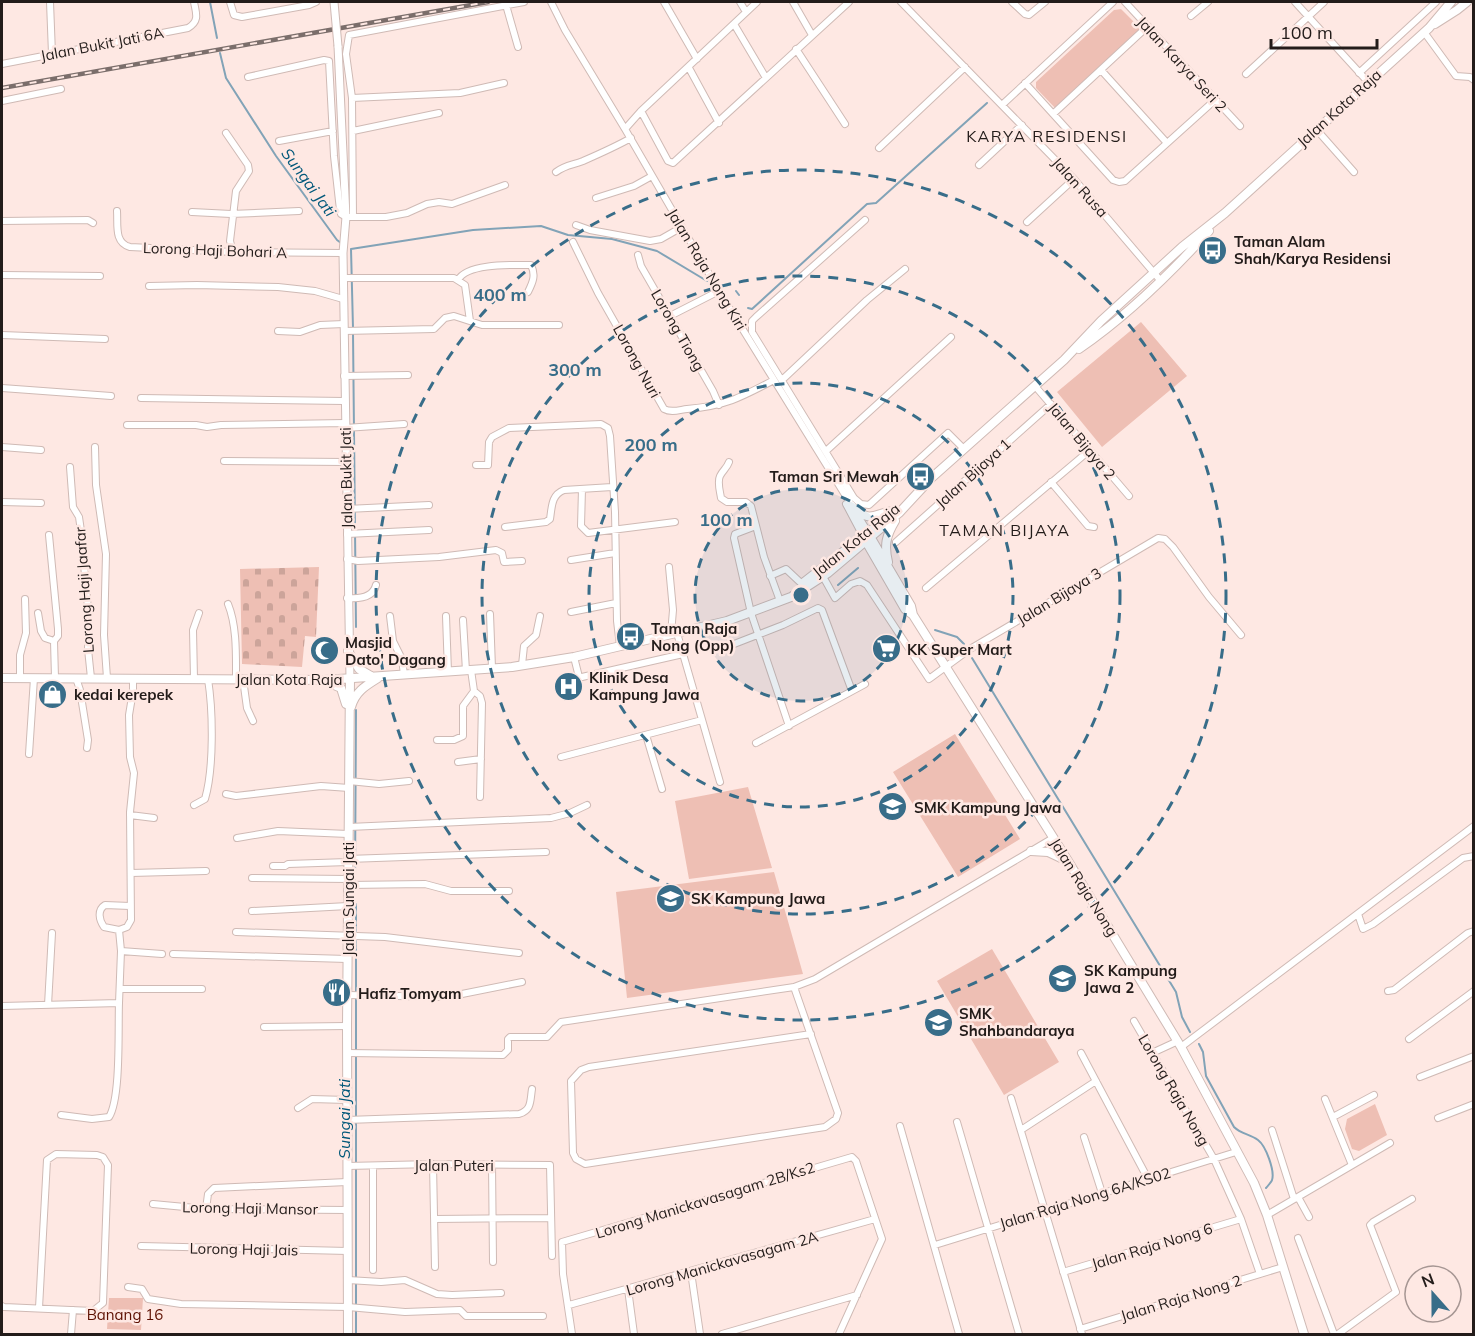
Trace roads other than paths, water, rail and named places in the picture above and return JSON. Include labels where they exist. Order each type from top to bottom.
[{"type":"main road","name":"Jalan Kota Raja","points":[[2,678],[324,680],[492,669],[574,657],[727,621],[782,600],[802,584],[821,574],[896,512],[917,490],[1064,360],[1101,321],[1157,277],[1182,248],[1225,213],[1427,30],[1451,2]]},
{"type":"main road","points":[[1427,30],[1467,2]]},
{"type":"main road","points":[[852,506],[861,515],[869,517],[896,512]]},
{"type":"main road","points":[[888,573],[885,544],[896,512]]},
{"type":"main road","points":[[844,560],[867,537]]},
{"type":"main road","name":"Jalan Raja Nong","points":[[867,537],[905,609],[913,615],[1180,1044],[1254,1183],[1267,1215],[1304,1335]]},
{"type":"main road","points":[[782,600],[791,597],[821,574],[860,552],[872,558],[888,573]]},
{"type":"main road","points":[[348,651],[359,669],[377,677]]},
{"type":"main road","points":[[349,716],[354,698],[363,687],[377,677]]},
{"type":"main road","name":"Jalan Sungai Jati","points":[[348,1335],[353,1307],[353,1281],[348,1251],[347,1182],[352,1166],[353,1120],[347,1100],[352,1053],[347,1026],[352,996],[348,959],[353,936],[348,906],[348,882],[352,860],[350,679]]},
{"type":"main road","points":[[324,680],[341,688],[349,716]]},
{"type":"main road","points":[[1031,850],[1048,852],[1068,861]]},
{"type":"street","points":[[50,2],[52,54]]},
{"type":"street","name":"Jalan Bukit Jati 6A","points":[[2,64],[188,28],[193,25],[197,17],[194,2]]},
{"type":"street","points":[[230,2],[234,15],[242,17],[316,2]]},
{"type":"street","name":"Jalan Bukit Jati","points":[[334,2],[350,217],[343,239],[346,278],[343,299],[344,328],[350,376],[344,401],[350,426],[346,462],[352,509],[354,598],[348,651],[350,679]]},
{"type":"street","points":[[350,217],[353,131],[352,98],[346,54],[349,34],[524,2]]},
{"type":"street","name":"Jalan Raja Nong Kiri","points":[[551,2],[565,30],[631,138],[719,291],[843,495],[852,506],[867,537]]},
{"type":"street","points":[[664,2],[698,59]]},
{"type":"street","points":[[740,2],[746,12]]},
{"type":"street","points":[[625,129],[641,111],[757,2]]},
{"type":"street","points":[[792,2],[812,34]]},
{"type":"street","points":[[641,111],[668,161],[673,163],[849,2]]},
{"type":"street","name":"Jalan Rusa","points":[[901,2],[1074,179],[1157,277]]},
{"type":"street","points":[[1012,2],[1025,15],[1029,15],[1045,2]]},
{"type":"street","points":[[1003,104],[1113,2]]},
{"type":"street","name":"Jalan Karya Seri 2","points":[[1125,2],[1240,126]]},
{"type":"street","points":[[1191,16],[1208,2]]},
{"type":"street","points":[[1295,2],[1368,82]]},
{"type":"street","points":[[1246,74],[1324,2]]},
{"type":"street","points":[[1359,73],[1436,2]]},
{"type":"street","points":[[506,5],[518,47]]},
{"type":"street","points":[[734,24],[766,78]]},
{"type":"street","points":[[1053,114],[1148,26]]},
{"type":"street","points":[[1427,30],[1456,76],[1470,77],[1473,80]]},
{"type":"street","points":[[796,49],[844,124]]},
{"type":"street","points":[[248,76],[324,60],[329,61],[341,214],[350,217],[381,218],[407,213],[427,204],[439,202],[452,204],[505,185]]},
{"type":"street","points":[[879,148],[965,67]]},
{"type":"street","points":[[689,68],[719,123]]},
{"type":"street","points":[[1101,70],[1167,143]]},
{"type":"street","points":[[352,98],[460,93],[504,83]]},
{"type":"street","points":[[1025,83],[1113,180],[1119,182],[1125,181],[1215,100]]},
{"type":"street","points":[[2,101],[61,89]]},
{"type":"street","points":[[353,131],[439,113]]},
{"type":"street","points":[[980,165],[1022,125]]},
{"type":"street","points":[[1316,129],[1354,172]]},
{"type":"street","points":[[279,141],[333,131]]},
{"type":"street","points":[[226,133],[248,165],[249,171],[236,191],[230,241],[233,252]]},
{"type":"street","points":[[556,172],[568,165],[601,154],[631,138]]},
{"type":"street","points":[[596,198],[634,186],[652,176]]},
{"type":"street","points":[[1027,222],[1074,179]]},
{"type":"street","name":"Lorong Haji Bohari A","points":[[117,211],[119,237],[124,246],[233,252],[343,251]]},
{"type":"street","points":[[192,212],[235,214],[299,211]]},
{"type":"street","points":[[2,221],[88,220],[93,223]]},
{"type":"street","points":[[865,220],[752,321],[753,334],[857,502],[869,505],[948,433],[964,449]]},
{"type":"street","points":[[576,225],[590,230],[650,241],[661,239],[682,227]]},
{"type":"street","name":"Lorong Nuri","points":[[573,242],[598,293],[664,409],[676,411],[719,405],[747,395],[774,380]]},
{"type":"street","name":"Lorong Tiong","points":[[638,255],[641,266],[719,405]]},
{"type":"street","points":[[458,280],[462,273],[474,268],[531,265],[535,272],[528,292]]},
{"type":"street","points":[[782,380],[867,300],[905,269]]},
{"type":"street","points":[[2,274],[99,276]]},
{"type":"street","points":[[346,278],[454,278],[465,285],[470,321]]},
{"type":"street","points":[[149,286],[197,285],[304,289],[343,299]]},
{"type":"street","points":[[670,316],[719,291]]},
{"type":"street","points":[[278,331],[300,332],[320,325],[344,328],[434,329],[445,318],[454,316],[482,325],[559,325]]},
{"type":"street","points":[[2,335],[105,339]]},
{"type":"street","points":[[826,451],[951,337]]},
{"type":"street","points":[[350,376],[408,375]]},
{"type":"street","name":"Jalan Bijaya 2","points":[[1035,386],[1129,496]]},
{"type":"street","points":[[2,388],[111,396]]},
{"type":"street","points":[[141,398],[344,401]]},
{"type":"street","name":"Jalan Bijaya 1","points":[[896,542],[1051,404]]},
{"type":"street","points":[[127,425],[196,425],[207,428],[221,425],[404,424]]},
{"type":"street","points":[[476,465],[488,465],[489,442],[498,432],[509,428],[601,424],[608,428],[620,646]]},
{"type":"street","points":[[2,447],[41,450]]},
{"type":"street","points":[[95,447],[96,485],[106,554],[104,635],[106,678]]},
{"type":"street","points":[[926,588],[1090,450]]},
{"type":"street","points":[[224,461],[346,462]]},
{"type":"street","points":[[729,462],[729,466],[721,474],[719,480],[721,498],[727,502],[746,502],[751,506],[770,576],[782,600]]},
{"type":"street","name":"Lorong Haji Jaafar","points":[[70,467],[73,507],[79,517],[81,531],[89,620],[88,649],[91,678]]},
{"type":"street","points":[[1051,482],[1088,526],[1094,527]]},
{"type":"street","points":[[505,526],[546,522],[550,519],[554,497],[557,493],[612,487]]},
{"type":"street","points":[[582,489],[580,521],[583,530],[597,533],[675,522]]},
{"type":"street","points":[[843,495],[867,537]]},
{"type":"street","points":[[2,502],[41,503]]},
{"type":"street","points":[[352,509],[429,505]]},
{"type":"street","points":[[756,526],[738,531],[734,538],[751,613],[789,726]]},
{"type":"street","points":[[352,534],[429,530]]},
{"type":"street","points":[[49,536],[58,629],[58,636],[54,641],[55,678]]},
{"type":"street","name":"Jalan Bijaya 3","points":[[945,666],[1155,539],[1165,539],[1173,547],[1209,597],[1241,635]]},
{"type":"street","points":[[352,560],[439,557],[496,550],[502,553],[504,562],[522,561]]},
{"type":"street","points":[[572,560],[615,552]]},
{"type":"street","points":[[669,567],[674,633],[683,654],[720,782]]},
{"type":"street","points":[[770,576],[786,569],[802,584]]},
{"type":"street","points":[[821,574],[835,598],[851,584],[860,581],[867,585],[929,679],[945,666]]},
{"type":"street","points":[[354,598],[371,595],[376,585]]},
{"type":"street","points":[[20,678],[20,655],[26,633],[25,599]]},
{"type":"street","points":[[571,612],[616,603]]},
{"type":"street","points":[[228,604],[234,625],[239,679],[247,708],[254,721]]},
{"type":"street","points":[[729,646],[783,625],[818,608],[822,610],[852,691]]},
{"type":"street","points":[[38,613],[41,631],[45,638],[54,641]]},
{"type":"street","points":[[194,679],[193,630],[199,613]]},
{"type":"street","points":[[490,614],[492,669]]},
{"type":"street","points":[[390,616],[393,641],[402,659],[404,675]]},
{"type":"street","points":[[446,616],[448,672]]},
{"type":"street","points":[[522,665],[524,646],[536,635],[540,616]]},
{"type":"street","points":[[463,620],[468,670],[474,691],[480,696],[482,703],[480,797]]},
{"type":"street","points":[[574,657],[579,677],[683,654]]},
{"type":"street","points":[[29,754],[34,678]]},
{"type":"street","points":[[76,678],[88,740],[87,748]]},
{"type":"street","points":[[130,906],[105,906],[101,909],[99,914],[104,927],[119,930],[127,927],[131,920],[130,815],[134,772],[130,757],[129,715],[133,679]]},
{"type":"street","points":[[194,806],[205,799],[208,789],[211,694],[208,679]]},
{"type":"street","points":[[756,743],[865,684]]},
{"type":"street","points":[[437,740],[454,740],[463,736],[463,706],[474,691]]},
{"type":"street","points":[[561,757],[702,720]]},
{"type":"street","points":[[646,735],[662,789]]},
{"type":"street","points":[[458,762],[481,759]]},
{"type":"street","points":[[226,794],[236,796],[352,783],[379,784],[409,781]]},
{"type":"street","points":[[237,838],[278,831],[551,818],[587,806]]},
{"type":"street","points":[[130,815],[154,818]]},
{"type":"street","points":[[1152,1053],[1180,1044],[1358,914],[1473,826]]},
{"type":"street","points":[[352,1053],[503,1055],[508,1050],[510,1037],[547,1037],[561,1022],[795,987],[815,979],[1053,838]]},
{"type":"street","points":[[273,866],[352,860],[546,852]]},
{"type":"street","points":[[1358,914],[1363,929],[1463,858],[1473,856]]},
{"type":"street","points":[[131,873],[206,871]]},
{"type":"street","points":[[252,878],[425,884],[451,891],[509,891]]},
{"type":"street","points":[[252,911],[348,906]]},
{"type":"street","points":[[61,1115],[92,1119],[109,1117],[114,1109],[120,989],[119,930]]},
{"type":"street","points":[[1388,991],[1394,990],[1473,931]]},
{"type":"street","points":[[236,932],[432,941],[519,953]]},
{"type":"street","points":[[48,1005],[52,933]]},
{"type":"street","points":[[121,951],[162,954]]},
{"type":"street","points":[[173,954],[348,959]]},
{"type":"street","points":[[352,996],[447,997],[522,982]]},
{"type":"street","points":[[795,987],[838,1113],[831,1123],[825,1126],[585,1164],[580,1163],[573,1153],[572,1081],[581,1070],[811,1034]]},
{"type":"street","points":[[120,989],[202,989]]},
{"type":"street","points":[[1409,1039],[1473,991]]},
{"type":"street","points":[[2,1006],[119,1003]]},
{"type":"street","name":"Lorong Raja Nong","points":[[1134,1021],[1214,1159],[1241,1219],[1260,1274]]},
{"type":"street","points":[[264,1027],[347,1026]]},
{"type":"street","points":[[1081,1053],[1148,1179]]},
{"type":"street","points":[[1420,1077],[1473,1056]]},
{"type":"street","points":[[1021,1130],[1096,1081]]},
{"type":"street","points":[[353,1120],[519,1114],[530,1107],[532,1089]]},
{"type":"street","points":[[1333,1117],[1374,1095]]},
{"type":"street","points":[[1011,1098],[1081,1332]]},
{"type":"street","points":[[1325,1099],[1352,1165]]},
{"type":"street","points":[[297,1108],[312,1100],[347,1100]]},
{"type":"street","points":[[1438,1118],[1473,1104]]},
{"type":"street","points":[[957,1122],[1019,1335]]},
{"type":"street","points":[[900,1126],[959,1335]]},
{"type":"street","points":[[1272,1130],[1296,1198],[1309,1217]]},
{"type":"street","points":[[1084,1137],[1102,1193]]},
{"type":"street","points":[[1267,1215],[1390,1143]]},
{"type":"street","name":"Jalan Raja Nong 6A/KS02","points":[[934,1243],[1236,1152]]},
{"type":"street","points":[[2,1306],[93,1311],[104,1303],[108,1165],[103,1157],[56,1154],[47,1160],[39,1308]]},
{"type":"street","name":"Lorong Manickavasagam 2B/Ks2","points":[[569,1305],[563,1274],[562,1242],[847,1157],[852,1157],[856,1161],[875,1219]]},
{"type":"street","points":[[433,1164],[435,1268]]},
{"type":"street","points":[[492,1164],[493,1262]]},
{"type":"street","name":"Jalan Puteri","points":[[352,1166],[550,1165],[551,1218]]},
{"type":"street","points":[[373,1166],[373,1270]]},
{"type":"street","points":[[206,1209],[208,1194],[214,1188],[347,1182]]},
{"type":"street","points":[[1298,1238],[1336,1335],[1396,1293],[1370,1225],[1412,1199]]},
{"type":"street","name":"Lorong Haji Mansor","points":[[153,1204],[206,1209],[348,1210]]},
{"type":"street","points":[[434,1219],[551,1218],[552,1256]]},
{"type":"street","points":[[839,1335],[882,1239],[875,1219]]},
{"type":"street","name":"Lorong Manickavasagam 2A","points":[[569,1305],[875,1219]]},
{"type":"street","name":"Jalan Raja Nong 6","points":[[1063,1272],[1241,1219]]},
{"type":"street","name":"Lorong Haji Jais","points":[[141,1246],[348,1251]]},
{"type":"street","name":"Jalan Raja Nong 2","points":[[1081,1332],[1283,1267]]},
{"type":"street","points":[[691,1272],[700,1335]]},
{"type":"street","points":[[353,1281],[405,1280],[430,1292],[452,1295],[501,1293]]},
{"type":"street","points":[[128,1287],[142,1289],[148,1299],[181,1304],[353,1307],[405,1312],[460,1310],[466,1316],[543,1316]]},
{"type":"street","points":[[628,1289],[634,1335]]},
{"type":"street","points":[[722,1335],[857,1295]]},
{"type":"street","points":[[569,1305],[572,1335]]},
{"type":"street","points":[[71,1335],[73,1310]]},
{"type":"waterway","name":"Sungai Jati","points":[[210,2],[217,38]]},
{"type":"waterway","name":"Sungai Jati","points":[[220,53],[226,78],[276,156],[341,243]]},
{"type":"waterway","points":[[748,308],[752,309],[867,204],[876,203],[987,103]]},
{"type":"waterway","points":[[351,249],[473,230],[541,226],[568,235],[612,239],[657,251],[707,281]]},
{"type":"waterway","name":"Sungai Jati","points":[[351,249],[353,328]]},
{"type":"waterway","points":[[736,291],[739,295]]},
{"type":"waterway","name":"Sungai Jati","points":[[353,333],[356,627]]},
{"type":"waterway","points":[[838,585],[858,568]]},
{"type":"waterway","points":[[935,630],[957,637],[964,644]]},
{"type":"waterway","points":[[972,658],[1176,992],[1182,1017],[1190,1032]]},
{"type":"waterway","name":"Sungai Jati","points":[[355,881],[356,710]]},
{"type":"waterway","name":"Sungai Jati","points":[[356,904],[356,1334]]},
{"type":"waterway","points":[[1199,1044],[1203,1052],[1206,1076],[1234,1127],[1258,1140],[1267,1153],[1273,1176],[1266,1188]]},
{"type":"railway","points":[[2,88],[488,2]]},
{"type":"place","name":"Taman Alam Shah/Karya Residensi","points":[[1213,250]]},
{"type":"place","name":"Taman Sri Mewah","points":[[920,476]]},
{"type":"place","name":"Taman Raja Nong (Opp)","points":[[630,637]]},
{"type":"place","name":"KK Super Mart","points":[[886,649]]},
{"type":"place","name":"Masjid Dato' Dagang","points":[[324,651]]},
{"type":"place","name":"Klinik Desa Kampung Jawa","points":[[568,686]]},
{"type":"place","name":"kedai kerepek","points":[[53,694]]},
{"type":"place","name":"SMK Kampung Jawa","points":[[893,807]]},
{"type":"place","name":"SK Kampung Jawa","points":[[670,898]]},
{"type":"place","name":"SK Kampung Jawa 2","points":[[1063,979]]},
{"type":"place","name":"Hafiz Tomyam","points":[[337,993]]},
{"type":"place","name":"SMK Shahbandaraya","points":[[938,1022]]},
{"type":"district","name":"KARYA RESIDENSI","points":[[1047,136]]},
{"type":"district","name":"TAMAN BIJAYA","points":[[1005,530]]},
{"type":"park label","name":"Banang 16","points":[[125,1314]]}]
